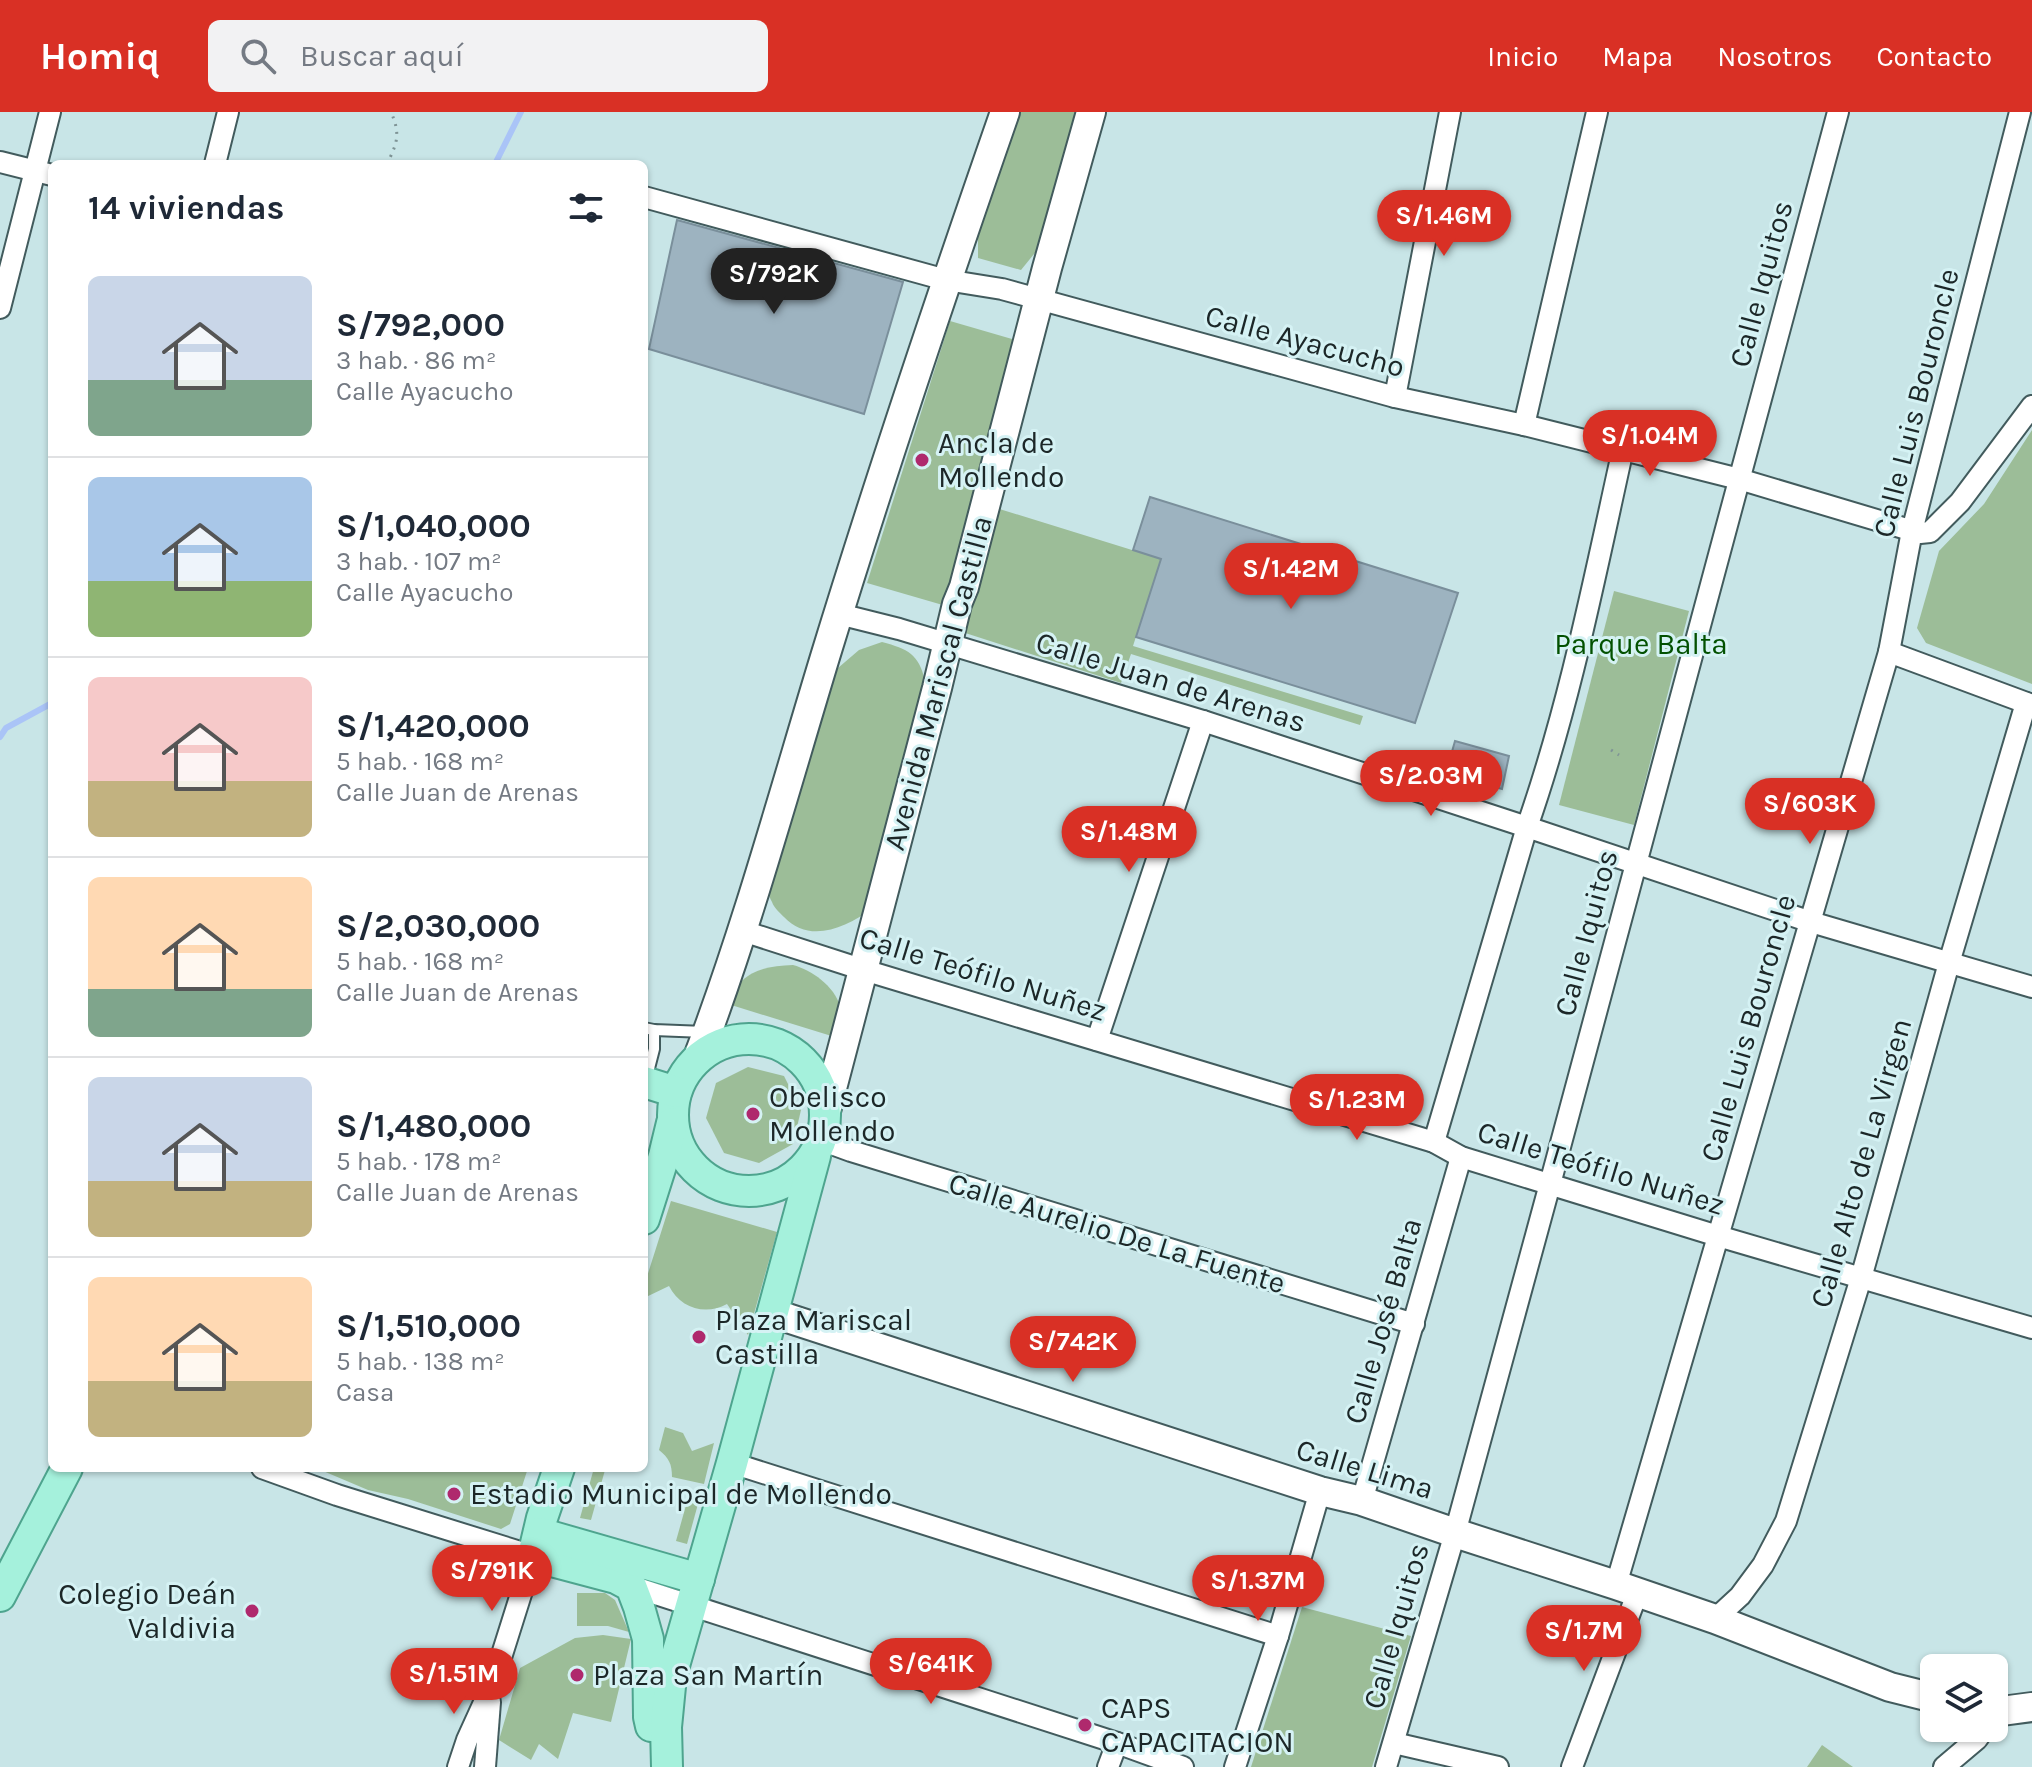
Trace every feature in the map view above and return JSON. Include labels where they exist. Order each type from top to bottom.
[{"type":"main road","points":[[648,1085],[674,1107],[676,1138],[695,1169],[710,1180],[747,1191],[777,1185],[802,1169],[820,1137],[823,1096],[804,1064],[783,1047],[738,1040],[715,1048],[702,1046],[686,1072],[674,1107],[664,1156],[648,1206]]},
{"type":"main road","name":"Avenida Mariscal Castilla","points":[[664,1767],[671,1676],[820,1137]]},
{"type":"main road","points":[[0,1596],[65,1472]]},
{"type":"main road","points":[[536,1544],[558,1472]]},
{"type":"main road","points":[[536,1544],[695,1593]]},
{"type":"main road","points":[[536,1544],[631,1586]]},
{"type":"main road","name":"Avenida Mariscal Castilla","points":[[631,1586],[648,1639],[649,1717],[664,1767]]},
{"type":"street","points":[[0,308],[44,173],[50,112]]},
{"type":"street","points":[[216,160],[228,112]]},
{"type":"street","points":[[702,1046],[765,862],[839,614],[946,280],[1005,112]]},
{"type":"street","name":"Avenida Mariscal Castilla","points":[[820,1137],[957,604],[1091,112]]},
{"type":"street","points":[[1395,397],[1450,112]]},
{"type":"street","points":[[1524,425],[1597,112]]},
{"type":"street","name":"Calle Iquitos","points":[[1386,1767],[1455,1533],[1838,112]]},
{"type":"street","name":"Calle Luis Bouroncle","points":[[1572,1767],[1627,1590],[1718,1236],[1889,652],[1912,531],[2020,112]]},
{"type":"street","points":[[0,162],[44,173]]},
{"type":"street","name":"Calle Ayacucho","points":[[648,198],[946,280],[1002,289],[1395,397],[1524,425],[1739,479],[1912,531]]},
{"type":"street","points":[[1912,531],[1930,532],[1960,502],[2032,406]]},
{"type":"street","points":[[1434,1142],[1539,792],[1579,645],[1623,449]]},
{"type":"street","name":"Calle Juan de Arenas","points":[[839,614],[899,629],[1203,721],[1811,922],[2032,987]]},
{"type":"street","points":[[1889,652],[2029,704]]},
{"type":"street","name":"Calle Alto de La Virgen","points":[[1715,1619],[1740,1596],[1763,1565],[1786,1521],[1861,1278],[1949,963],[2029,704]]},
{"type":"street","points":[[1097,1040],[1203,721]]},
{"type":"street","name":"Calle Teófilo Nuñez","points":[[743,931],[1434,1142],[1461,1157],[2032,1328]]},
{"type":"street","name":"Calle Aurelio De La Fuente","points":[[820,1137],[851,1151],[1414,1324]]},
{"type":"street","name":"Calle José Balta","points":[[1362,1501],[1461,1157]]},
{"type":"street","name":"Calle Lima","points":[[772,1313],[1320,1491],[1362,1501],[1715,1619],[1890,1687],[1920,1694]]},
{"type":"street","points":[[732,1463],[1278,1636]]},
{"type":"street","points":[[273,1472],[365,1504],[536,1544],[493,1683],[458,1767]]},
{"type":"street","points":[[1235,1767],[1278,1636],[1320,1491]]},
{"type":"street","points":[[631,1586],[695,1593],[1183,1767]]},
{"type":"street","points":[[485,1767],[493,1683]]},
{"type":"street","points":[[2008,1713],[2032,1707]]},
{"type":"street","points":[[1944,1767],[1973,1742]]},
{"type":"street","points":[[1108,1767],[1117,1743]]},
{"type":"street","points":[[1394,1743],[1498,1767]]},
{"type":"lane","points":[[649,1029],[702,1046]]},
{"type":"lane","points":[[648,1071],[654,1049],[649,1029]]},
{"type":"path","points":[[389,160],[397,140],[397,125],[391,112]]},
{"type":"path","points":[[1611,750],[1619,755]]},
{"type":"green space","points":[[1017,112],[1079,112],[1043,243],[1021,270],[978,258],[978,234]]},
{"type":"green space","points":[[950,321],[1022,342],[953,608],[867,583]]},
{"type":"green space","points":[[2032,430],[2032,684],[1926,643],[1917,628],[1939,551],[1984,504]]},
{"type":"green space","points":[[993,507],[1161,559],[1133,646],[1363,716],[1360,725],[1131,654],[1121,683],[956,630]]},
{"type":"green space","name":"Parque Balta","points":[[1614,591],[1689,611],[1634,825],[1559,805]]},
{"type":"green space","points":[[882,642],[911,654],[919,664],[925,681],[871,909],[839,927],[805,930],[794,925],[776,908],[764,878],[838,668],[859,650]]},
{"type":"green space","points":[[793,965],[808,971],[833,992],[840,1006],[838,1038],[728,1004],[738,985],[753,973]]},
{"type":"green space","points":[[748,1067],[784,1076],[801,1110],[793,1144],[759,1163],[724,1153],[706,1118],[716,1083]]},
{"type":"green space","points":[[671,1201],[777,1232],[748,1335],[727,1304],[719,1308],[694,1308],[680,1300],[669,1286],[648,1296],[648,1273]]},
{"type":"green space","points":[[665,1427],[683,1433],[692,1451],[714,1443],[704,1484],[672,1477],[669,1462],[659,1450]]},
{"type":"green space","name":"Estadio Municipal de Mollendo","points":[[325,1472],[527,1472],[510,1524],[501,1529],[408,1499],[368,1490]]},
{"type":"green space","points":[[593,1472],[604,1472],[591,1520],[580,1518]]},
{"type":"green space","points":[[690,1491],[701,1493],[687,1544],[676,1541]]},
{"type":"green space","points":[[577,1593],[605,1593],[615,1600],[629,1632],[608,1626],[577,1626]]},
{"type":"green space","points":[[1302,1607],[1411,1636],[1372,1767],[1251,1767]]},
{"type":"green space","points":[[603,1635],[631,1639],[611,1722],[573,1713],[558,1759],[539,1744],[531,1760],[499,1740],[520,1668],[575,1638]]},
{"type":"green space","points":[[1822,1745],[1853,1767],[1807,1767]]},
{"type":"building","points":[[677,220],[903,282],[864,414],[649,349]]},
{"type":"building","points":[[1150,497],[1458,593],[1415,723],[1136,637],[1161,559],[1133,550]]},
{"type":"building","points":[[1455,741],[1509,756],[1502,789],[1446,773]]},
{"type":"waterway","points":[[497,160],[521,112]]},
{"type":"waterway","points":[[0,737],[6,728],[48,705]]},
{"type":"place","name":"Ancla de Mollendo","points":[[922,460]]},
{"type":"place","name":"Obelisco Mollendo","points":[[753,1114]]},
{"type":"place","name":"Plaza Mariscal Castilla","points":[[699,1337]]},
{"type":"place","name":"Estadio Municipal de Mollendo","points":[[454,1494]]},
{"type":"place","name":"Colegio Deán Valdivia","points":[[252,1611]]},
{"type":"place","name":"Plaza San Martín","points":[[577,1675]]},
{"type":"place","name":"CAPS CAPACITACION","points":[[1085,1725]]}]
